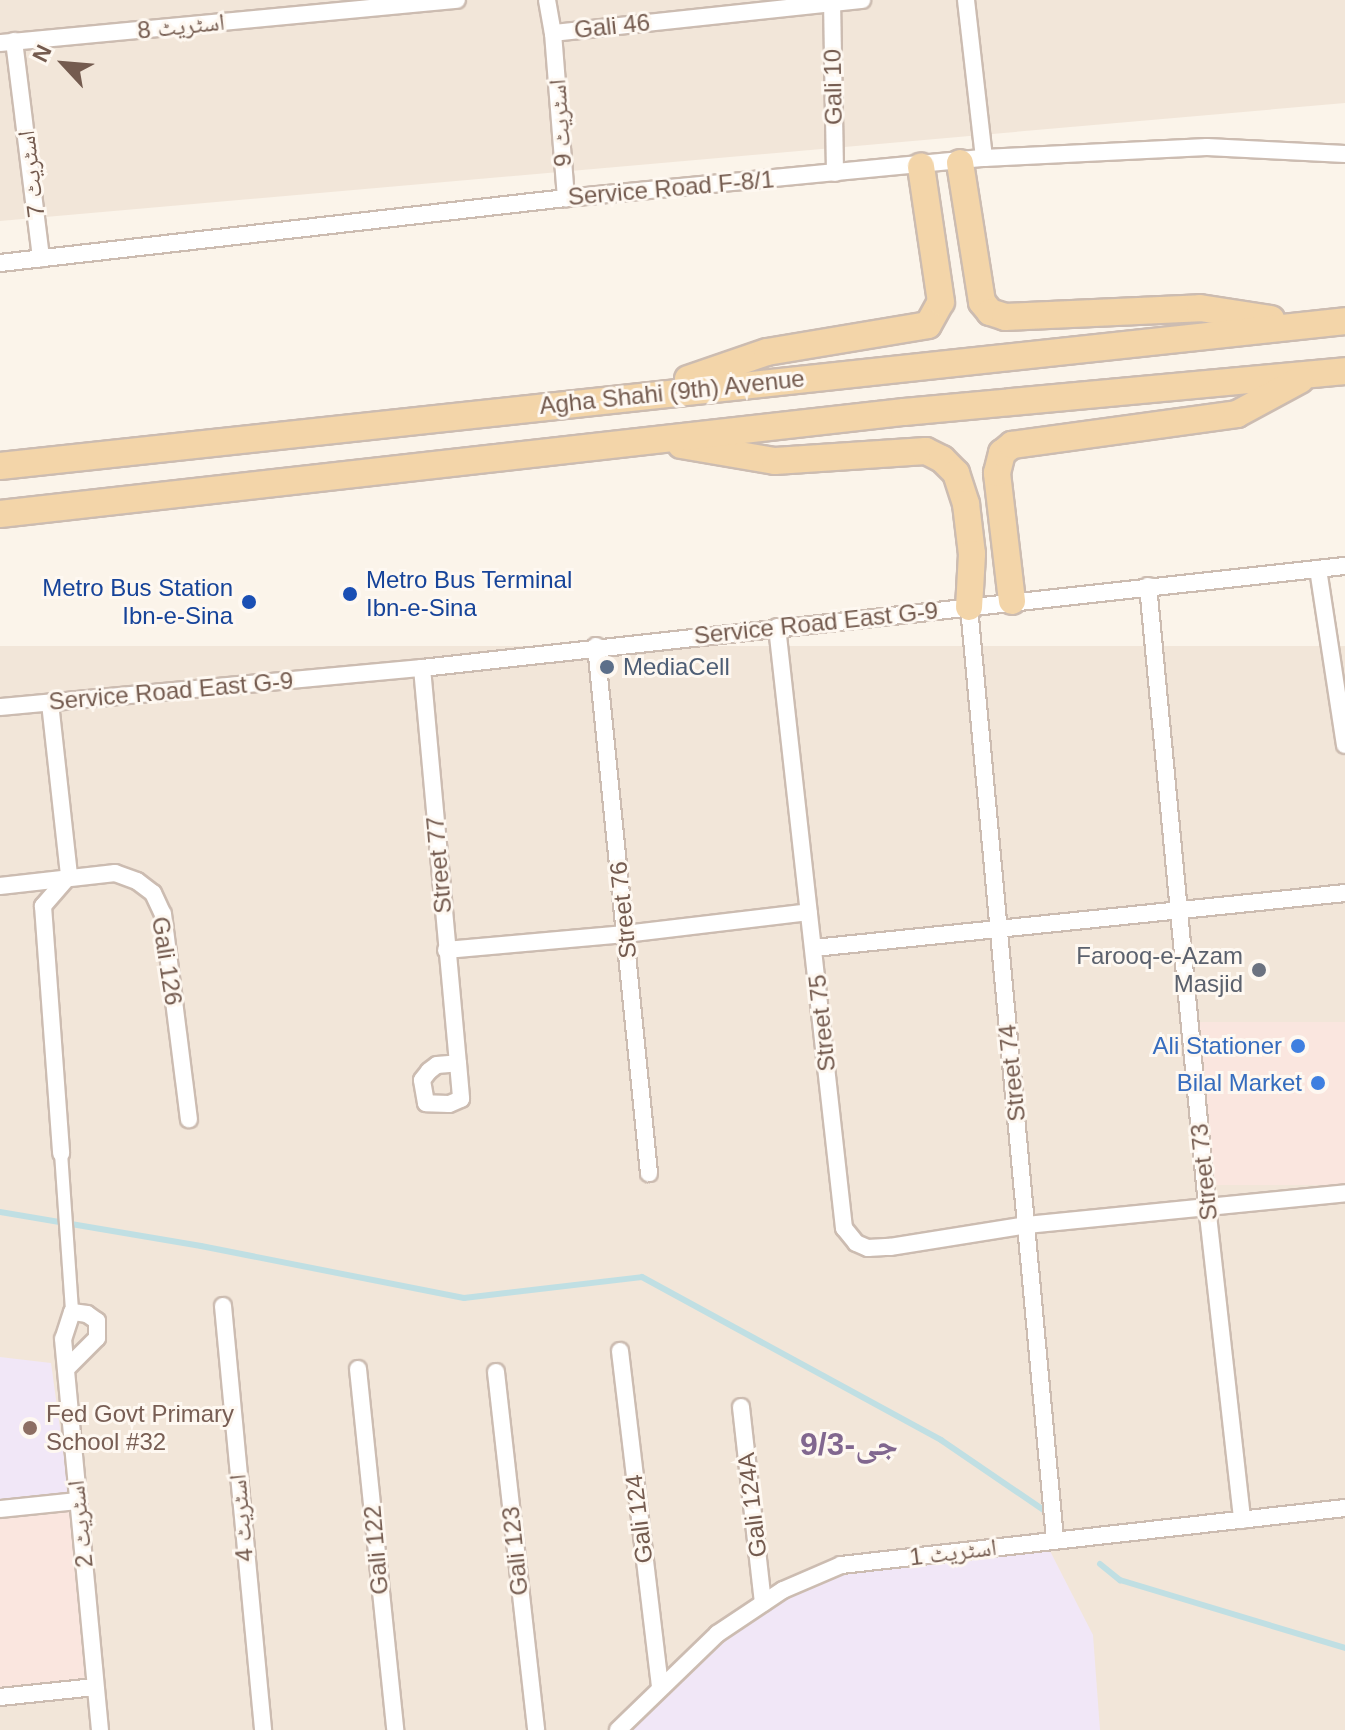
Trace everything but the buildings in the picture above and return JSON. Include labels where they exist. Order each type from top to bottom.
[{"type":"main road","points":[[972,160],[982,302],[990,312],[1005,317],[1200,308],[1305,325]]},
{"type":"main road","points":[[643,395],[767,352],[928,325],[941,302],[921,166]]},
{"type":"main road","name":"Agha Shahi (9th) Avenue","points":[[0,466],[1345,321]]},
{"type":"main road","name":"Agha Shahi (9th) Avenue","points":[[0,514],[904,412],[1345,371]]},
{"type":"main road","points":[[1012,601],[997,473],[1002,453],[1012,445],[1237,414],[1310,375]]},
{"type":"main road","points":[[422,420],[442,436],[442,448],[422,467]]},
{"type":"main road","points":[[651,441],[775,461],[926,451],[942,459],[956,473],[966,504],[972,554],[969,607]]},
{"type":"street","name":"اسٹریٹ 8","points":[[7,42],[457,0]]},
{"type":"street","name":"اسٹریٹ 9","points":[[547,0],[553,33],[566,198]]},
{"type":"street","name":"Gali 46","points":[[553,33],[862,0]]},
{"type":"street","points":[[966,0],[972,160]]},
{"type":"street","name":"Gali 10","points":[[832,1],[835,173]]},
{"type":"street","name":"اسٹریٹ 7","points":[[7,42],[41,258]]},
{"type":"street","name":"Service Road F-8/1","points":[[0,263],[566,198],[972,160],[1207,147],[1345,154]]},
{"type":"street","name":"Service Road East G-9","points":[[0,707],[422,668],[596,646],[1345,566]]},
{"type":"street","points":[[1318,569],[1345,745]]},
{"type":"street","name":"Street 73","points":[[1148,586],[1177,912],[1242,1520]]},
{"type":"street","name":"Street 74","points":[[969,607],[1055,1539]]},
{"type":"street","name":"Street 75","points":[[777,627],[844,1228],[856,1243],[868,1248],[1027,1225],[1345,1193]]},
{"type":"street","name":"Street 76","points":[[596,646],[649,1173]]},
{"type":"street","name":"Street 77","points":[[422,668],[458,1063]]},
{"type":"street","points":[[50,703],[69,876],[43,906],[72,1312],[87,1314],[97,1321],[97,1338],[66,1369]]},
{"type":"street","name":"Gali 126","points":[[0,886],[115,873],[137,881],[153,893],[163,914],[189,1119]]},
{"type":"street","points":[[814,948],[1345,893]]},
{"type":"street","points":[[446,950],[625,934],[809,912]]},
{"type":"street","name":"اسٹریٹ 4","points":[[223,1306],[263,1730]]},
{"type":"street","name":"اسٹریٹ 2","points":[[72,1312],[63,1339],[100,1730]]},
{"type":"street","name":"Gali 124","points":[[620,1351],[660,1687]]},
{"type":"street","name":"Gali 122","points":[[358,1369],[395,1730]]},
{"type":"street","name":"Gali 123","points":[[496,1372],[536,1730]]},
{"type":"street","name":"Gali 124A","points":[[741,1407],[763,1603]]},
{"type":"street","points":[[0,1509],[77,1501]]},
{"type":"street","name":"اسٹریٹ 1","points":[[618,1730],[717,1634],[783,1590],[841,1565],[1345,1508]]},
{"type":"street","points":[[0,1697],[95,1687]]},
{"type":"shaded area","points":[[0,0],[1345,0],[1345,103],[0,221]]},
{"type":"shaded area","name":"جی-9/3","points":[[0,646],[1345,646],[1345,1730],[0,1730]]},
{"type":"shaded area","name":"Bilal Market","points":[[1196,1022],[1345,1022],[1345,1185],[1196,1185]]},
{"type":"shaded area","name":"Fed Govt Primary School #32","points":[[0,1357],[51,1363],[69,1493],[0,1500]]},
{"type":"shaded area","points":[[70,1505],[87,1683],[0,1692],[0,1513]]},
{"type":"shaded area","points":[[1050,1551],[1093,1635],[1100,1730],[630,1730],[721,1643],[765,1609],[845,1574]]},
{"type":"waterway","points":[[0,1212],[201,1246],[464,1298],[642,1277],[941,1440],[1048,1513]]},
{"type":"waterway","points":[[1100,1564],[1120,1580],[1345,1648]]},
{"type":"place","name":"Metro Bus Terminal Ibn-e-Sina","points":[[350,594]]},
{"type":"place","name":"Metro Bus Station Ibn-e-Sina","points":[[249,602]]},
{"type":"place","name":"MediaCell","points":[[607,667]]},
{"type":"place","name":"Farooq-e-Azam Masjid","points":[[1259,970]]},
{"type":"place","name":"Ali Stationer","points":[[1298,1046]]},
{"type":"place","name":"Bilal Market","points":[[1318,1083]]},
{"type":"place","name":"Fed Govt Primary School #32","points":[[30,1428]]},
{"type":"district","name":"جی-9/3","points":[[849,1444]]}]
